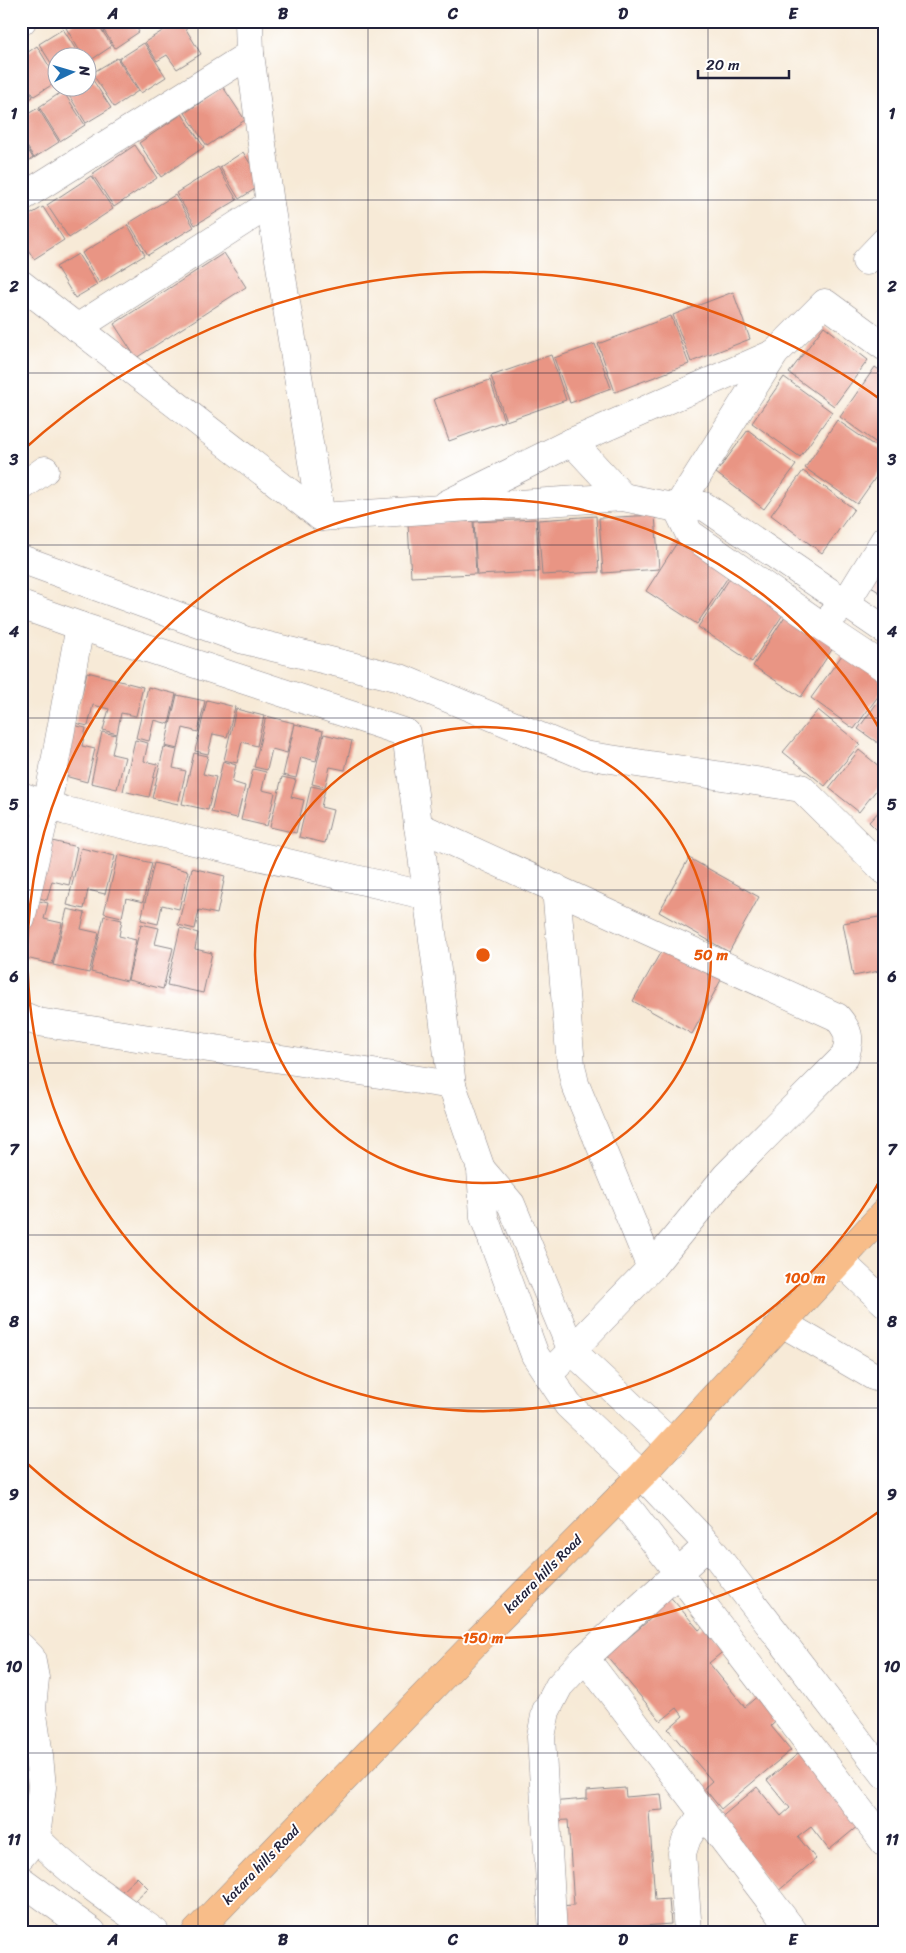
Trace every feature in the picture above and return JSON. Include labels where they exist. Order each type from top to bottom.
[{"type":"main road","name":"katara hills Road","points":[[196,1932],[480,1638],[672,1444],[885,1212]]},
{"type":"street","points":[[248,21],[250,54],[270,204],[321,518]]},
{"type":"street","points":[[21,198],[250,54]]},
{"type":"street","points":[[77,328],[270,204]]},
{"type":"street","points":[[866,261],[885,241]]},
{"type":"street","points":[[21,284],[321,518],[623,497],[677,508],[704,506],[885,630]]},
{"type":"street","points":[[677,508],[775,353],[825,303],[885,347]]},
{"type":"street","points":[[436,510],[572,442],[775,353]]},
{"type":"street","points":[[572,442],[623,497]]},
{"type":"street","points":[[21,487],[45,470]]},
{"type":"street","points":[[677,508],[689,533],[885,668]]},
{"type":"street","points":[[822,626],[845,604],[885,539]]},
{"type":"street","points":[[21,559],[244,640],[400,678],[584,755],[801,788],[885,871]]},
{"type":"street","points":[[21,605],[406,732],[452,1085],[481,1168],[484,1217],[535,1355],[568,1405],[642,1475],[708,1545],[885,1775]]},
{"type":"street","points":[[21,919],[46,806],[80,626]]},
{"type":"street","points":[[21,796],[46,806],[428,896]]},
{"type":"street","points":[[418,826],[838,1017],[846,1028],[849,1044],[845,1056],[726,1176],[651,1268],[548,1375]]},
{"type":"street","points":[[556,888],[571,1065],[575,1084],[651,1268]]},
{"type":"street","points":[[21,1015],[38,1022],[452,1085]]},
{"type":"street","points":[[481,1168],[511,1204],[572,1351],[672,1444]]},
{"type":"street","points":[[840,1261],[885,1303]]},
{"type":"street","points":[[782,1324],[873,1376],[885,1380]]},
{"type":"street","points":[[620,1497],[885,1843]]},
{"type":"street","points":[[553,1932],[541,1737],[546,1711],[559,1686],[585,1658],[708,1545]]},
{"type":"street","points":[[21,1647],[31,1657],[35,1678],[26,1708],[40,1756],[42,1787],[29,1847],[52,1855],[117,1906],[155,1932]]},
{"type":"street","points":[[585,1658],[794,1932]]},
{"type":"street","points":[[688,1932],[682,1853],[688,1838],[703,1813]]},
{"type":"street","points":[[21,1880],[92,1932]]},
{"type":"building","points":[[77,21],[96,21],[112,46],[98,55],[98,48],[78,48],[66,28]]},
{"type":"building","points":[[98,21],[133,21],[139,32],[115,48]]},
{"type":"building","points":[[135,21],[150,21],[140,28]]},
{"type":"building","points":[[178,21],[181,21],[201,54],[177,69],[167,55],[157,61],[145,42]]},
{"type":"building","points":[[63,29],[75,48],[48,48],[48,58],[39,44]]},
{"type":"building","points":[[144,43],[166,77],[141,93],[119,59]]},
{"type":"building","points":[[37,46],[48,64],[48,87],[34,96],[21,76],[21,57]]},
{"type":"building","points":[[117,58],[138,91],[114,107],[98,82],[98,69]]},
{"type":"building","points":[[21,78],[33,97],[21,104]]},
{"type":"building","points":[[223,87],[245,120],[207,146],[185,113]]},
{"type":"building","points":[[98,88],[111,108],[86,123],[71,98],[98,98]]},
{"type":"building","points":[[52,98],[68,98],[85,125],[60,141],[39,107]]},
{"type":"building","points":[[38,108],[59,142],[34,158],[21,136],[21,118]]},
{"type":"building","points":[[182,114],[204,147],[161,177],[139,143]]},
{"type":"building","points":[[21,139],[33,158],[21,166]]},
{"type":"building","points":[[135,145],[157,178],[114,207],[92,174]]},
{"type":"building","points":[[243,152],[263,184],[239,199],[220,167]]},
{"type":"building","points":[[218,167],[237,200],[195,225],[176,193]]},
{"type":"building","points":[[91,176],[113,209],[69,238],[47,205]]},
{"type":"building","points":[[175,195],[194,227],[148,255],[129,223]]},
{"type":"building","points":[[43,207],[64,240],[34,259],[21,239],[21,220]]},
{"type":"building","points":[[128,225],[145,255],[99,283],[82,253]]},
{"type":"building","points":[[224,253],[246,287],[136,358],[114,324]]},
{"type":"building","points":[[78,254],[97,285],[75,298],[56,267]]},
{"type":"building","points":[[733,292],[750,339],[691,362],[673,315]]},
{"type":"building","points":[[671,316],[689,364],[615,392],[598,344]]},
{"type":"building","points":[[824,326],[868,360],[834,406],[789,373]]},
{"type":"building","points":[[595,344],[611,388],[570,403],[554,358]]},
{"type":"building","points":[[551,355],[566,400],[506,421],[491,376]]},
{"type":"building","points":[[875,367],[885,374],[885,449],[840,417]]},
{"type":"building","points":[[784,377],[832,412],[800,457],[752,423]]},
{"type":"building","points":[[490,380],[504,421],[449,441],[434,399]]},
{"type":"building","points":[[837,420],[885,453],[885,464],[857,504],[805,468]]},
{"type":"building","points":[[748,430],[796,465],[764,509],[716,473]]},
{"type":"building","points":[[803,471],[854,509],[822,553],[771,515]]},
{"type":"building","points":[[655,515],[659,569],[603,573],[599,518]]},
{"type":"building","points":[[596,516],[599,572],[542,575],[538,520]]},
{"type":"building","points":[[536,519],[539,572],[477,575],[474,522]]},
{"type":"building","points":[[473,521],[476,574],[411,577],[408,524]]},
{"type":"building","points":[[680,538],[732,571],[697,624],[646,591]]},
{"type":"building","points":[[885,553],[885,596],[865,583]]},
{"type":"building","points":[[732,575],[786,610],[752,662],[698,627]]},
{"type":"building","points":[[787,613],[835,645],[801,697],[753,666]]},
{"type":"building","points":[[845,651],[885,679],[885,687],[854,729],[811,698]]},
{"type":"building","points":[[87,672],[115,679],[112,689],[116,680],[143,687],[136,716],[121,713],[117,734],[103,730],[109,709],[93,705],[88,726],[75,723]]},
{"type":"building","points":[[148,687],[176,694],[169,724],[154,720],[149,741],[136,738]]},
{"type":"building","points":[[885,692],[885,748],[858,729]]},
{"type":"building","points":[[177,695],[205,701],[198,732],[183,728],[178,749],[165,746]]},
{"type":"building","points":[[207,700],[235,707],[227,737],[213,734],[208,754],[195,751]]},
{"type":"building","points":[[236,709],[264,716],[257,746],[242,742],[237,763],[224,760]]},
{"type":"building","points":[[818,710],[860,744],[825,786],[783,752]]},
{"type":"building","points":[[266,716],[294,723],[287,753],[272,749],[267,770],[254,767]]},
{"type":"building","points":[[295,724],[323,731],[316,761],[301,757],[296,778],[283,775]]},
{"type":"building","points":[[73,725],[86,728],[82,746],[95,749],[87,782],[61,775]]},
{"type":"building","points":[[102,732],[116,735],[112,754],[125,757],[117,789],[91,783]]},
{"type":"building","points":[[324,734],[352,741],[345,770],[330,767],[325,787],[312,784]]},
{"type":"building","points":[[135,740],[148,743],[144,761],[157,764],[149,797],[123,791]]},
{"type":"building","points":[[164,747],[177,750],[173,768],[186,771],[178,804],[152,798]]},
{"type":"building","points":[[859,750],[885,771],[885,779],[859,812],[829,788]]},
{"type":"building","points":[[194,753],[208,756],[203,774],[216,777],[208,810],[182,804]]},
{"type":"building","points":[[223,761],[236,765],[232,782],[245,786],[237,818],[211,812]]},
{"type":"building","points":[[253,769],[266,772],[262,790],[275,793],[267,826],[241,820]]},
{"type":"building","points":[[282,777],[296,780],[291,797],[304,800],[296,833],[270,827]]},
{"type":"building","points":[[311,786],[325,789],[321,807],[333,810],[325,843],[299,837]]},
{"type":"building","points":[[885,805],[885,838],[869,822]]},
{"type":"building","points":[[21,819],[25,820],[22,832],[21,832]]},
{"type":"building","points":[[44,839],[77,847],[69,885],[52,881],[47,900],[30,896]]},
{"type":"building","points":[[81,848],[115,856],[105,894],[88,890],[84,909],[67,905]]},
{"type":"building","points":[[118,855],[152,863],[143,902],[126,898],[122,917],[104,913]]},
{"type":"building","points":[[689,858],[759,897],[729,952],[659,912]]},
{"type":"building","points":[[154,863],[188,871],[179,909],[162,905],[158,924],[141,920]]},
{"type":"building","points":[[192,868],[225,876],[217,914],[199,910],[195,929],[178,925]]},
{"type":"building","points":[[30,899],[48,903],[44,919],[62,923],[52,964],[21,957],[21,936]]},
{"type":"building","points":[[67,909],[85,913],[81,929],[99,933],[89,973],[53,965]]},
{"type":"building","points":[[104,916],[122,920],[119,936],[136,940],[127,981],[91,972]]},
{"type":"building","points":[[885,916],[885,970],[853,976],[843,923]]},
{"type":"building","points":[[141,924],[159,928],[155,944],[173,948],[163,989],[128,980]]},
{"type":"building","points":[[180,928],[198,933],[195,949],[212,953],[203,993],[167,985]]},
{"type":"building","points":[[664,946],[722,978],[692,1034],[633,1001]]},
{"type":"building","points":[[667,1593],[699,1630],[705,1625],[726,1649],[709,1663],[745,1707],[762,1692],[782,1716],[771,1726],[791,1750],[721,1809],[704,1788],[712,1781],[668,1729],[683,1716],[677,1708],[661,1721],[601,1649],[623,1631],[628,1638],[655,1615],[649,1608]]},
{"type":"building","points":[[805,1748],[864,1821],[829,1850],[811,1827],[798,1837],[816,1859],[777,1892],[718,1820],[757,1787],[781,1816],[790,1808],[767,1780]]},
{"type":"building","points":[[625,1788],[626,1797],[661,1794],[663,1810],[649,1811],[655,1900],[669,1899],[671,1924],[564,1932],[556,1906],[574,1905],[568,1820],[550,1821],[549,1802],[587,1799],[587,1791]]},
{"type":"building","points":[[137,1877],[148,1888],[131,1904],[120,1893]]},
{"type":"building","points":[[670,1927],[670,1932],[629,1932],[629,1930]]}]
